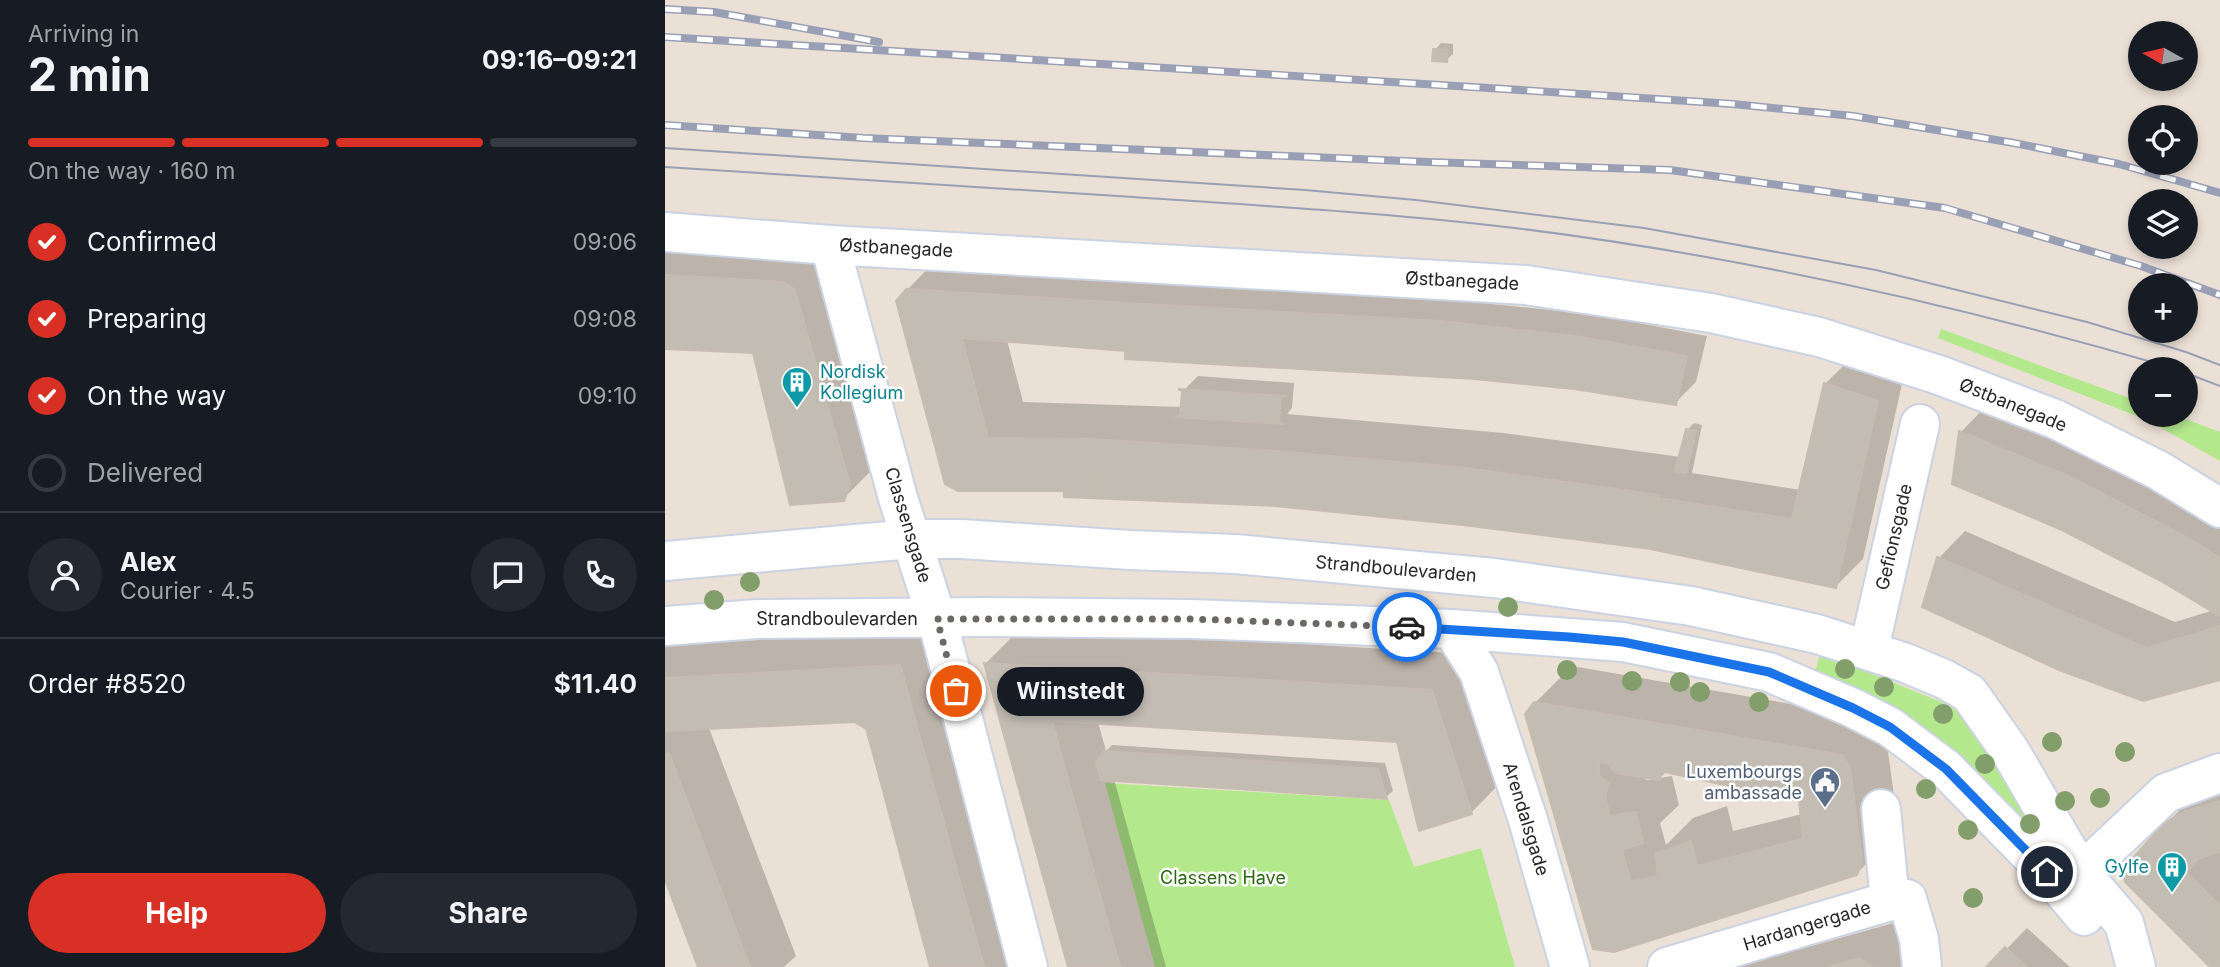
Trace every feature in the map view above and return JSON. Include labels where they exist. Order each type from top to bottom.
[{"type":"street","name":"Østbanegade","points":[[665,232],[830,245],[1526,285],[1711,313],[1819,337],[1939,375],[2055,419],[2158,470],[2220,508]]},
{"type":"street","name":"Classensgade","points":[[830,245],[911,539],[937,619],[1028,967]]},
{"type":"street","name":"Gefionsgade","points":[[1869,649],[1920,424]]},
{"type":"street","name":"Strandboulevarden","points":[[665,561],[911,539],[962,538],[1130,550],[1235,554],[1494,578],[1691,606],[1817,634],[1869,649],[1944,679],[1969,693],[2010,751],[2071,881]]},
{"type":"street","name":"Strandboulevarden","points":[[665,626],[757,619],[1192,619],[1490,631],[1623,642],[1769,672],[1890,727],[1946,769],[2071,881]]},
{"type":"street","name":"Arendalsgade","points":[[1452,629],[1479,672],[1528,820],[1570,967]]},
{"type":"street","points":[[1479,672],[1490,631]]},
{"type":"street","points":[[2136,967],[2080,913],[2071,881],[2166,793],[2220,774]]},
{"type":"street","points":[[1881,809],[1898,900],[1919,939],[1922,967]]},
{"type":"street","name":"Hardangergade","points":[[1667,967],[1898,900]]},
{"type":"green space","points":[[1941,329],[2128,398],[2128,413],[1938,338]]},
{"type":"green space","points":[[2198,424],[2220,432],[2220,461],[2159,427],[2198,427]]},
{"type":"green space","points":[[1820,653],[1946,704],[1964,715],[2056,852],[1813,681]]},
{"type":"green space","name":"Classens Have","points":[[1105,783],[1389,800],[1414,867],[1481,848],[1515,967],[1155,967]]},
{"type":"building","points":[[1433,49],[1448,50],[1447,62],[1432,61]]},
{"type":"building","name":"Nordisk Kollegium","points":[[665,275],[784,282],[795,290],[850,485],[844,501],[790,505],[753,353],[665,349]]},
{"type":"building","points":[[906,289],[1126,303],[1125,351],[962,338],[988,438],[1091,439],[1089,498],[1064,497],[1064,491],[958,491],[945,484],[896,301]]},
{"type":"building","points":[[1126,303],[1441,321],[1575,336],[1687,356],[1676,405],[1574,389],[1475,379],[1125,359]]},
{"type":"building","points":[[1824,383],[1878,401],[1836,588],[1650,549],[1658,498],[1792,519]]},
{"type":"building","points":[[1178,389],[1285,396],[1281,398],[1279,422],[1284,424],[1175,417],[1180,415],[1182,391]]},
{"type":"building","points":[[1686,429],[1696,431],[1686,473],[1675,471]]},
{"type":"building","points":[[1959,431],[2066,475],[2183,535],[2220,558],[2220,616],[2159,580],[2062,530],[1952,484]]},
{"type":"building","points":[[1091,439],[1274,451],[1466,468],[1659,495],[1650,549],[1463,525],[1275,506],[1089,498]]},
{"type":"building","points":[[1937,557],[2147,648],[2220,626],[2220,680],[2143,701],[2059,670],[1922,607]]},
{"type":"building","points":[[984,663],[1432,690],[1472,814],[1419,831],[1397,742],[1052,721],[1120,967],[1068,967]]},
{"type":"building","points":[[900,665],[923,748],[875,761],[866,729],[854,722],[665,731],[665,678]]},
{"type":"building","points":[[1534,702],[1842,755],[1850,767],[1862,862],[1857,875],[1614,952],[1593,949],[1525,714]],"holes":[[[1599,762],[1607,763],[1616,773],[1660,780],[1660,771],[1799,801],[1803,839],[1697,866],[1691,841],[1655,854],[1658,876],[1631,882],[1622,850],[1643,843],[1636,812],[1610,816],[1605,796],[1609,784],[1599,775]]]},
{"type":"building","points":[[923,748],[984,967],[930,967],[875,761]]},
{"type":"building","points":[[1104,751],[1378,769],[1387,799],[1101,780],[1096,762]]},
{"type":"building","points":[[669,753],[750,967],[698,967],[665,880],[665,755]]},
{"type":"building","name":"Gylfe","points":[[2220,801],[2220,852],[2198,859],[2187,873],[2220,906],[2220,967],[2210,967],[2125,882],[2123,869],[2164,823],[2184,812]]},
{"type":"building","points":[[2005,947],[2027,967],[1986,967]]},
{"type":"building","points":[[1860,958],[1872,967],[1828,967]]},
{"type":"tram line","points":[[665,148],[1305,190],[1416,200],[1644,228],[1876,270],[2087,322],[2220,365]]},
{"type":"tram line","points":[[665,167],[1328,210],[1523,229],[1689,254],[1853,286],[2015,324],[2134,357]]},
{"type":"tram line","points":[[2198,378],[2220,386]]},
{"type":"railway","points":[[665,9],[714,12],[879,42]]},
{"type":"railway","points":[[665,37],[1733,104],[1853,116],[2119,164],[2220,193]]},
{"type":"railway","points":[[665,125],[863,138],[1670,170],[1945,208],[2141,266],[2220,295]]},
{"type":"way so far","points":[[956,691],[937,619],[1192,619],[1407,627]]},
{"type":"place","name":"Nordisk Kollegium","points":[[797,409]]},
{"type":"place","name":"Wiinstedt","points":[[956,691]]},
{"type":"place","name":"Luxembourgs ambassade","points":[[1825,809]]},
{"type":"place","name":"Gylfe","points":[[2172,894]]},
{"type":"route","points":[[1407,627],[1623,642],[1769,672],[1890,727],[1946,769],[2047,872]]}]
